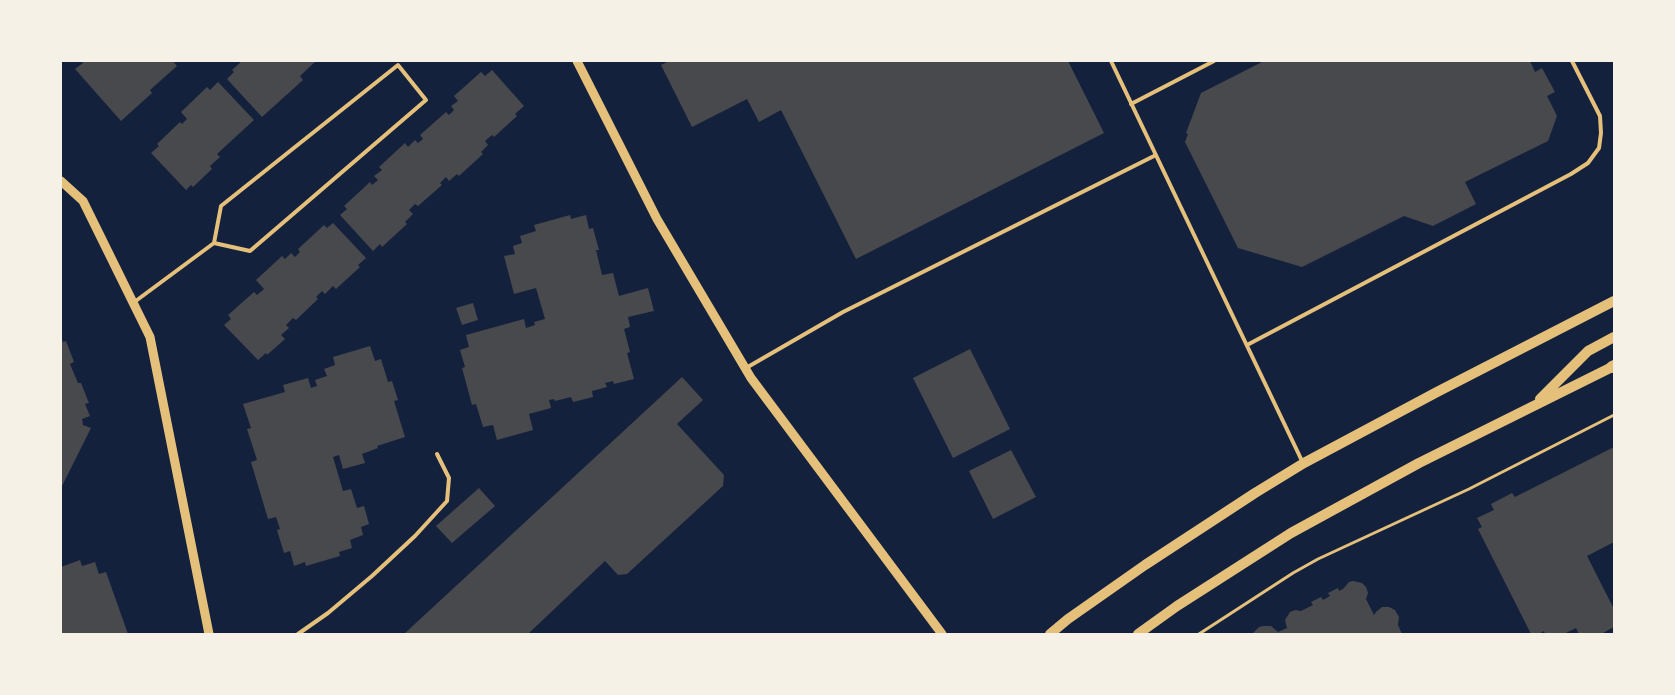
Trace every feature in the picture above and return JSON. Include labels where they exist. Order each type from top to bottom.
[{"type":"main road","points":[[1050,634],[1145,565],[1254,493],[1304,463],[1614,301]]},
{"type":"main road","points":[[1534,405],[1588,351],[1614,337]]},
{"type":"main road","points":[[1138,634],[1177,606],[1291,533],[1419,463],[1613,366]]},
{"type":"street","points":[[577,61],[657,219],[751,378],[942,634]]},
{"type":"street","points":[[61,181],[83,200],[150,337],[210,634]]},
{"type":"lane","points":[[1111,61],[1304,463]]},
{"type":"lane","points":[[1131,104],[1214,61]]},
{"type":"lane","points":[[1247,345],[1571,174],[1588,163],[1599,148],[1601,133],[1600,116],[1572,61]]},
{"type":"lane","points":[[133,303],[214,243],[221,206],[397,63],[426,100],[250,251],[214,243]]},
{"type":"lane","points":[[746,368],[843,312],[1156,155]]},
{"type":"lane","points":[[298,634],[328,613],[372,576],[415,536],[447,501],[449,478],[437,454]]},
{"type":"path","points":[[1199,634],[1318,559],[1469,489],[1614,415]]},
{"type":"building","points":[[81,61],[173,61],[177,66],[150,90],[152,93],[121,121],[75,69],[83,63]]},
{"type":"building","points":[[242,61],[316,61],[300,76],[303,80],[262,117],[227,79],[234,72],[232,70]]},
{"type":"building","points":[[669,61],[1068,61],[1104,133],[856,259],[781,110],[759,122],[747,99],[692,127],[661,65]]},
{"type":"building","points":[[1264,61],[1530,61],[1535,72],[1542,68],[1555,92],[1547,96],[1557,116],[1548,141],[1465,182],[1476,204],[1433,226],[1404,216],[1302,267],[1238,248],[1185,142],[1188,134],[1186,133],[1201,93]]},
{"type":"building","points":[[492,70],[524,106],[515,114],[517,116],[494,137],[492,135],[485,141],[488,145],[481,152],[483,154],[459,176],[457,174],[449,181],[446,177],[440,183],[442,185],[418,206],[415,204],[409,210],[413,214],[405,222],[407,224],[382,247],[380,244],[373,251],[340,215],[347,209],[344,206],[370,182],[372,185],[378,180],[374,176],[382,170],[379,167],[405,143],[408,147],[415,140],[418,143],[423,139],[420,135],[446,112],[449,115],[454,110],[451,106],[458,101],[454,96],[481,72],[485,76]]},
{"type":"building","points":[[218,82],[254,120],[217,154],[220,157],[210,166],[212,169],[193,187],[191,185],[186,190],[151,153],[159,146],[157,144],[180,122],[182,124],[187,119],[181,112],[207,87],[210,90]]},
{"type":"building","points":[[570,215],[571,219],[586,215],[589,229],[593,228],[599,250],[596,250],[602,275],[613,273],[619,296],[648,288],[654,311],[628,317],[630,327],[624,329],[630,352],[627,353],[634,379],[614,384],[613,381],[605,383],[607,387],[592,391],[593,397],[573,402],[571,397],[555,401],[554,399],[549,400],[551,408],[529,414],[533,430],[497,440],[493,425],[483,427],[476,404],[472,405],[462,368],[465,367],[460,350],[469,347],[466,335],[524,319],[526,328],[535,325],[534,322],[545,319],[536,288],[514,294],[504,256],[515,254],[513,246],[522,243],[520,236],[536,231],[534,225]]},
{"type":"building","points":[[333,223],[366,258],[358,265],[360,267],[336,289],[333,286],[325,294],[322,291],[316,297],[318,299],[296,320],[293,318],[286,325],[289,328],[281,335],[285,339],[267,355],[266,353],[258,360],[224,325],[231,319],[228,315],[254,292],[257,295],[264,289],[256,280],[282,256],[285,259],[291,253],[295,257],[300,252],[298,249],[324,225],[327,228]]},
{"type":"building","points":[[473,303],[478,320],[462,325],[456,308]]},
{"type":"building","points":[[61,337],[63,342],[66,341],[74,362],[70,364],[78,383],[81,383],[89,403],[85,404],[90,416],[82,419],[83,425],[91,428],[61,488]]},
{"type":"building","points":[[370,346],[375,361],[381,359],[388,382],[392,381],[398,400],[394,401],[405,437],[377,446],[378,448],[362,454],[365,463],[343,469],[339,455],[333,457],[343,491],[351,489],[357,508],[364,506],[369,524],[361,527],[363,535],[350,540],[352,548],[339,552],[340,556],[306,566],[305,562],[294,566],[290,551],[284,553],[277,530],[280,529],[276,517],[268,519],[251,462],[257,460],[247,429],[251,428],[243,404],[285,392],[283,385],[308,378],[311,388],[317,386],[315,380],[327,376],[324,369],[335,365],[333,357]]},
{"type":"building","points":[[970,349],[1010,429],[953,458],[913,378]]},
{"type":"building","points":[[682,377],[703,400],[677,424],[724,475],[723,486],[627,574],[618,575],[605,561],[528,634],[404,634]]},
{"type":"building","points":[[1614,447],[1614,542],[1587,556],[1614,609],[1614,627],[1601,634],[1579,634],[1576,628],[1564,634],[1545,634],[1544,631],[1539,634],[1531,634],[1478,529],[1482,527],[1477,518],[1494,510],[1491,504],[1512,493],[1515,497]]},
{"type":"building","points":[[1011,450],[1036,497],[993,519],[969,471]]},
{"type":"building","points":[[479,488],[495,506],[452,543],[436,526]]},
{"type":"building","points":[[80,560],[82,566],[95,562],[99,574],[106,572],[128,634],[61,634],[61,567]]},
{"type":"building","points":[[1349,582],[1362,583],[1366,587],[1368,593],[1366,599],[1374,615],[1382,607],[1389,607],[1395,610],[1399,617],[1398,625],[1402,634],[1252,634],[1259,627],[1263,626],[1271,626],[1278,632],[1287,628],[1285,620],[1290,612],[1295,610],[1301,611],[1313,605],[1311,602],[1321,597],[1323,600],[1330,596],[1328,593],[1338,588],[1339,591]]}]
